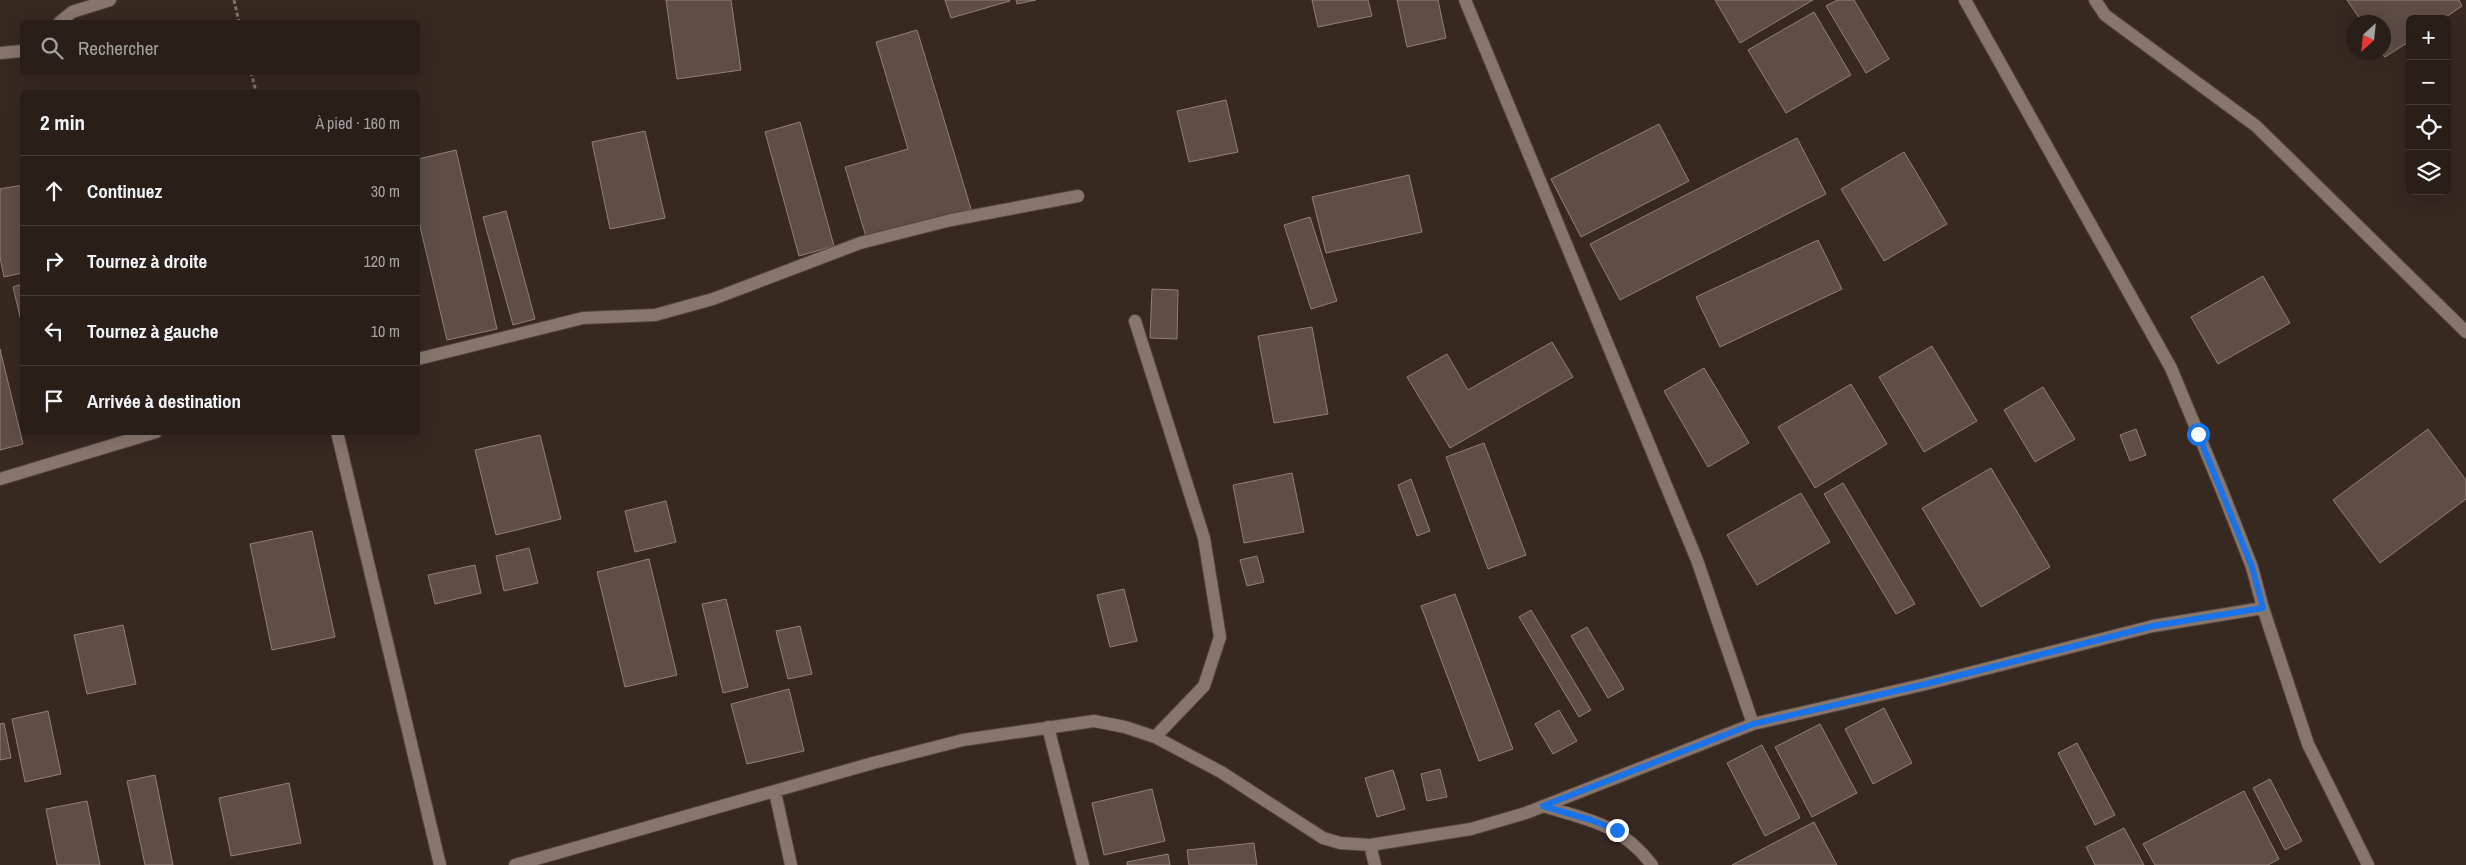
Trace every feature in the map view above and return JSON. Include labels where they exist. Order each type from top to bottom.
[{"type":"street","points":[[62,20],[72,12],[110,0]]},
{"type":"street","points":[[1465,0],[1697,560],[1753,724]]},
{"type":"street","points":[[1964,0],[2171,368],[2252,567],[2263,608],[2308,744],[2368,865]]},
{"type":"street","points":[[2095,0],[2105,15],[2256,126],[2466,332]]},
{"type":"street","points":[[0,53],[20,51]]},
{"type":"street","points":[[420,359],[583,318],[655,315],[713,300],[860,243],[950,220],[1078,196]]},
{"type":"street","points":[[1135,321],[1204,538],[1220,637],[1204,686],[1155,737]]},
{"type":"street","points":[[0,479],[146,435]]},
{"type":"street","points":[[338,435],[440,865]]},
{"type":"street","points":[[515,865],[964,740],[1094,721],[1125,727],[1155,737],[1221,772],[1323,838],[1340,843],[1370,845],[1471,829],[1543,806],[1753,724],[1926,684],[2153,626],[2263,608]]},
{"type":"street","points":[[1048,727],[1083,865]]},
{"type":"street","points":[[775,792],[791,865]]},
{"type":"street","points":[[1543,806],[1617,830],[1640,849],[1652,865]]},
{"type":"street","points":[[1370,845],[1375,865]]},
{"type":"path","points":[[234,0],[239,20]]},
{"type":"path","points":[[252,75],[256,90]]},
{"type":"building","points":[[666,0],[731,0],[741,70],[677,79]]},
{"type":"building","points":[[945,0],[1009,0],[1010,1],[951,18]]},
{"type":"building","points":[[1016,0],[1036,0],[1017,4]]},
{"type":"building","points":[[1312,0],[1368,0],[1372,16],[1318,27]]},
{"type":"building","points":[[1397,0],[1438,0],[1446,38],[1407,47]]},
{"type":"building","points":[[1715,0],[1813,0],[1740,43]]},
{"type":"building","points":[[1837,0],[1854,0],[1889,59],[1866,73],[1826,6]]},
{"type":"building","points":[[2347,0],[2459,0],[2462,6],[2449,15],[2406,15],[2406,44],[2391,53],[2391,15],[2357,15]]},
{"type":"building","points":[[1814,12],[1851,75],[1786,113],[1748,50]]},
{"type":"building","points":[[917,30],[971,209],[867,240],[845,167],[908,149],[876,42]]},
{"type":"building","points":[[1226,100],[1238,152],[1189,162],[1177,111]]},
{"type":"building","points":[[800,122],[834,246],[799,256],[765,132]]},
{"type":"building","points":[[1659,124],[1689,181],[1581,237],[1551,179]]},
{"type":"building","points":[[645,131],[665,218],[610,229],[592,142]]},
{"type":"building","points":[[1797,138],[1826,194],[1620,300],[1590,244]]},
{"type":"building","points":[[456,150],[497,329],[447,340],[420,226],[420,159]]},
{"type":"building","points":[[1904,152],[1947,224],[1884,261],[1841,189]]},
{"type":"building","points":[[1409,175],[1422,232],[1326,253],[1312,197]]},
{"type":"building","points":[[20,185],[20,273],[4,277],[0,257],[0,189]]},
{"type":"building","points":[[506,211],[535,319],[513,325],[483,217]]},
{"type":"building","points":[[1310,217],[1337,301],[1311,309],[1284,225]]},
{"type":"building","points":[[1818,240],[1842,289],[1720,347],[1696,297]]},
{"type":"building","points":[[2263,276],[2290,323],[2218,364],[2191,317]]},
{"type":"building","points":[[20,285],[20,317],[13,287]]},
{"type":"building","points":[[1152,289],[1178,290],[1177,339],[1150,338]]},
{"type":"building","points":[[1312,327],[1328,414],[1274,423],[1258,336]]},
{"type":"building","points":[[1552,342],[1573,377],[1450,448],[1407,377],[1447,354],[1468,390]]},
{"type":"building","points":[[1932,346],[1977,421],[1924,452],[1879,377]]},
{"type":"building","points":[[0,349],[23,444],[0,450]]},
{"type":"building","points":[[1704,368],[1749,443],[1708,467],[1664,391]]},
{"type":"building","points":[[1851,384],[1887,444],[1815,488],[1778,427]]},
{"type":"building","points":[[2043,387],[2075,439],[2035,462],[2004,410]]},
{"type":"building","points":[[2136,429],[2146,455],[2130,461],[2120,435]]},
{"type":"building","points":[[2428,429],[2466,480],[2466,499],[2380,563],[2333,500]]},
{"type":"building","points":[[540,435],[561,519],[496,535],[475,450]]},
{"type":"building","points":[[1484,443],[1526,555],[1488,569],[1446,457]]},
{"type":"building","points":[[1991,468],[2050,567],[1981,607],[1922,508]]},
{"type":"building","points":[[1292,473],[1304,532],[1244,543],[1233,485]]},
{"type":"building","points":[[1411,479],[1430,531],[1417,536],[1398,485]]},
{"type":"building","points":[[1843,483],[1915,604],[1896,614],[1824,494]]},
{"type":"building","points":[[1801,493],[1830,542],[1757,585],[1727,535]]},
{"type":"building","points":[[666,501],[676,542],[635,552],[625,511]]},
{"type":"building","points":[[312,531],[335,637],[272,650],[250,544]]},
{"type":"building","points":[[529,548],[538,583],[504,591],[496,556]]},
{"type":"building","points":[[1257,556],[1264,582],[1247,586],[1240,560]]},
{"type":"building","points":[[649,559],[677,675],[625,687],[597,572]]},
{"type":"building","points":[[475,565],[481,593],[435,604],[428,575]]},
{"type":"building","points":[[1124,589],[1137,641],[1110,647],[1097,595]]},
{"type":"building","points":[[1455,594],[1513,749],[1479,761],[1421,606]]},
{"type":"building","points":[[726,599],[748,687],[723,693],[702,604]]},
{"type":"building","points":[[1531,610],[1591,710],[1579,717],[1519,617]]},
{"type":"building","points":[[123,625],[136,684],[87,694],[74,635]]},
{"type":"building","points":[[800,626],[812,674],[788,679],[776,631]]},
{"type":"building","points":[[1587,627],[1624,689],[1608,698],[1571,636]]},
{"type":"building","points":[[789,689],[804,751],[747,764],[731,704]]},
{"type":"building","points":[[1884,708],[1912,763],[1873,784],[1845,729]]},
{"type":"building","points":[[1559,710],[1577,741],[1553,754],[1535,724]]},
{"type":"building","points":[[48,711],[61,774],[25,782],[12,719]]},
{"type":"building","points":[[4,723],[11,758],[0,760],[0,724]]},
{"type":"building","points":[[1820,724],[1857,793],[1812,817],[1775,747]]},
{"type":"building","points":[[2077,743],[2115,815],[2095,825],[2058,753]]},
{"type":"building","points":[[1762,745],[1800,818],[1765,836],[1727,763]]},
{"type":"building","points":[[1440,769],[1447,797],[1427,801],[1421,774]]},
{"type":"building","points":[[1393,770],[1405,809],[1377,817],[1365,778]]},
{"type":"building","points":[[155,775],[173,865],[145,865],[127,781]]},
{"type":"building","points":[[2270,779],[2302,841],[2285,850],[2253,788]]},
{"type":"building","points":[[289,783],[301,843],[231,856],[219,798]]},
{"type":"building","points":[[1152,789],[1165,841],[1104,855],[1092,803]]},
{"type":"building","points":[[2244,791],[2279,859],[2268,865],[2155,865],[2143,844]]},
{"type":"building","points":[[87,801],[100,865],[57,865],[46,809]]},
{"type":"building","points":[[1814,822],[1837,865],[1732,865]]},
{"type":"building","points":[[2124,828],[2144,865],[2095,865],[2086,847]]},
{"type":"building","points":[[1254,843],[1257,865],[1189,865],[1187,850]]},
{"type":"building","points":[[1168,854],[1170,865],[1127,865],[1127,862]]},
{"type":"route","points":[[1617,830],[1543,806],[1753,724],[1926,684],[2153,626],[2263,608],[2252,567],[2198,434]]}]
